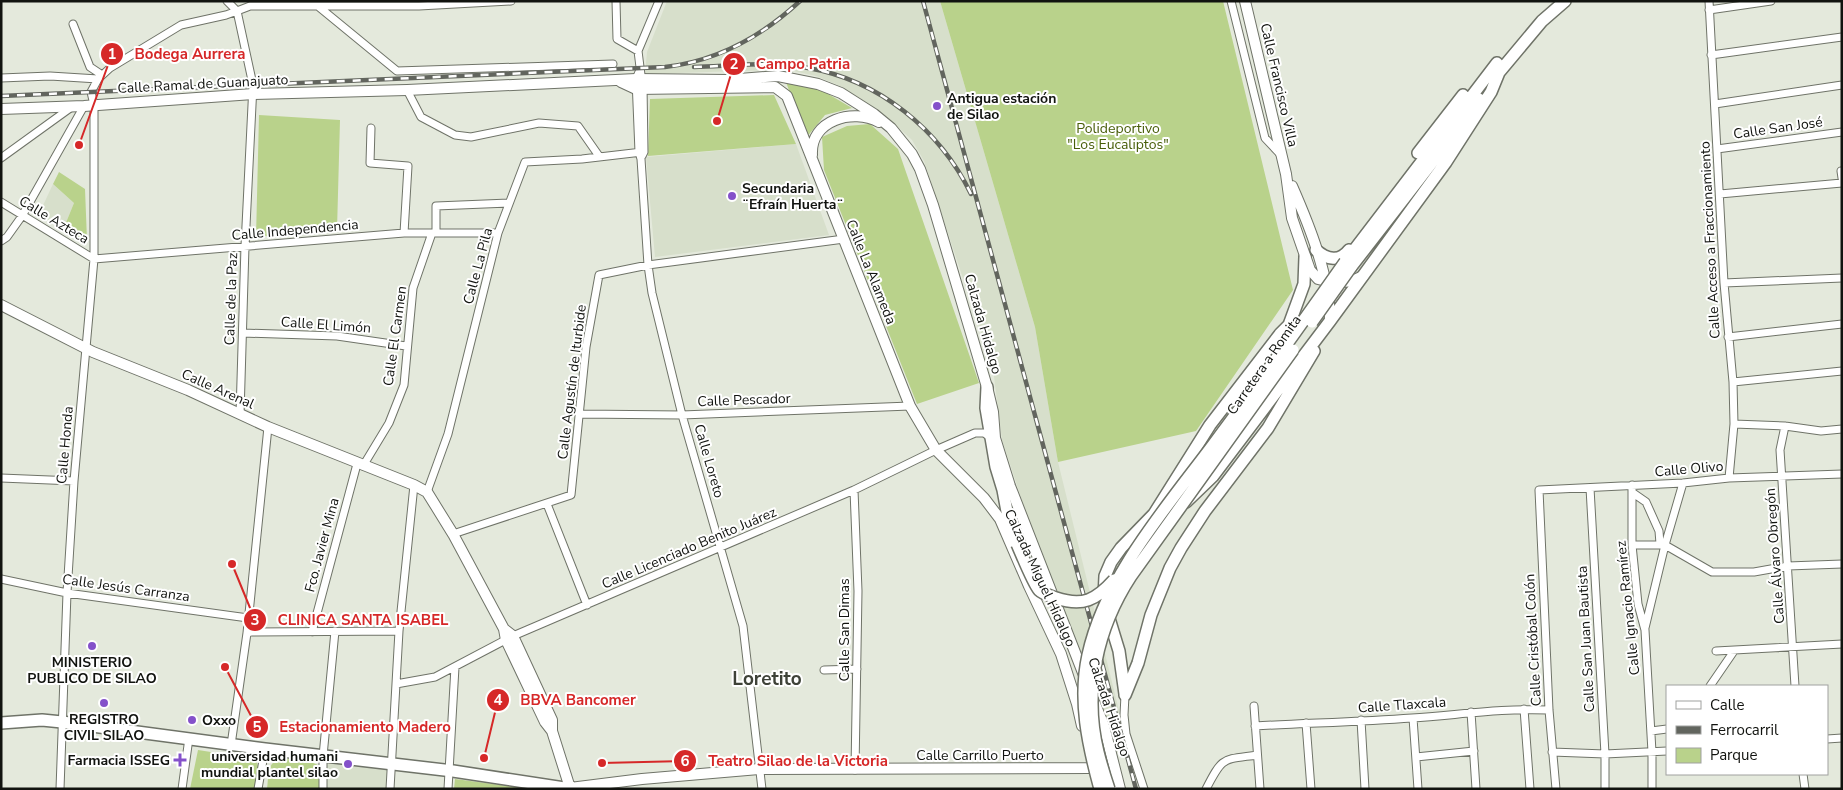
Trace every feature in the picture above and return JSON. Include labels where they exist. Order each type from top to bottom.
[{"type":"main road","name":"Carretera a Romita","points":[[1100,789],[1085,723],[1085,676],[1094,634],[1102,612],[1125,568],[1156,522],[1348,264],[1458,129],[1497,68],[1537,17],[1555,1]]},
{"type":"main road","name":"Carretera a Romita","points":[[1497,68],[1542,21],[1565,1]]},
{"type":"main road","points":[[1316,250],[1322,255],[1334,259],[1346,255],[1442,120],[1472,84],[1497,68]]},
{"type":"main road","points":[[1185,503],[1213,476],[1364,275],[1465,134],[1491,92],[1497,68]]},
{"type":"main road","points":[[1125,695],[1119,651],[1105,605],[1105,576],[1111,562],[1121,548],[1154,514],[1210,425],[1289,325],[1304,284],[1305,257]]},
{"type":"main road","name":"Carretera a Romita","points":[[1109,789],[1098,752],[1093,720],[1093,693],[1095,666],[1100,640],[1118,596],[1185,503],[1348,264]]},
{"type":"main road","points":[[1125,695],[1138,663],[1150,615],[1170,568],[1206,511],[1268,428],[1297,382],[1330,321]]},
{"type":"main road","points":[[1289,325],[1299,322],[1307,324],[1312,328],[1315,340]]},
{"type":"main road","points":[[1156,522],[1186,470],[1274,350],[1280,334]]},
{"type":"main road","points":[[987,387],[986,408],[996,467],[1015,547],[1039,590],[1048,596],[1082,603],[1100,595],[1125,568]]},
{"type":"main road","points":[[1,723],[42,720],[62,722],[571,788]]},
{"type":"street","points":[[227,1],[237,11]]},
{"type":"street","points":[[1,78],[50,76],[100,77],[110,68],[181,25],[226,15],[251,4],[319,7],[419,6],[511,1]]},
{"type":"street","points":[[616,1],[617,39],[638,51],[659,1]]},
{"type":"street","points":[[1231,1],[1265,138],[1282,155]]},
{"type":"street","name":"Calle Francisco Villa","points":[[1245,1],[1282,155],[1292,218],[1305,257],[1314,275],[1325,282]]},
{"type":"street","name":"Calle Acceso a Fraccionamiento","points":[[1709,1],[1724,283],[1733,382],[1734,424],[1729,478]]},
{"type":"street","points":[[1709,10],[1771,1]]},
{"type":"street","points":[[319,7],[396,71],[612,64]]},
{"type":"street","name":"Calle de la Paz","points":[[237,11],[253,85],[245,246],[240,414]]},
{"type":"street","points":[[73,24],[90,67],[100,77]]},
{"type":"street","points":[[1711,55],[1842,37]]},
{"type":"street","name":"Calle Loreto","points":[[638,51],[641,154],[648,265],[652,293],[682,414],[722,548],[742,626],[762,789]]},
{"type":"street","points":[[640,82],[775,87],[778,76]]},
{"type":"street","name":"Calzada Hidalgo","points":[[640,82],[727,80],[778,76],[818,84],[841,93],[874,114],[891,128],[912,154],[927,186],[987,387],[993,412],[995,438],[1010,486],[1104,726],[1120,789]]},
{"type":"street","name":"Calle Honda","points":[[60,789],[67,593],[74,481],[94,259],[84,105],[100,77]]},
{"type":"street","name":"Calle Ramal de Guanajuato","points":[[1,108],[84,105],[253,94],[620,81],[640,82]]},
{"type":"street","points":[[1715,104],[1842,85]]},
{"type":"street","name":"Calle La Alameda","points":[[775,87],[787,96],[910,406],[936,450],[984,498]]},
{"type":"street","points":[[407,90],[421,117],[455,135],[471,137],[540,123],[578,126],[599,156]]},
{"type":"street","points":[[1,158],[84,105]]},
{"type":"street","points":[[1,241],[7,237],[22,216],[84,105]]},
{"type":"street","points":[[812,160],[811,150],[815,136],[822,126],[836,120],[860,116],[873,119],[891,128]]},
{"type":"street","points":[[371,128],[370,163],[408,166],[404,233]]},
{"type":"street","name":"Calle San José","points":[[1717,149],[1842,132]]},
{"type":"street","name":"Calle La Pila","points":[[427,492],[448,434],[498,233],[525,162],[641,154]]},
{"type":"street","name":"Calle Francisco Villa","points":[[1286,174],[1304,212],[1316,250],[1330,305],[1330,321]]},
{"type":"street","points":[[1720,194],[1842,183]]},
{"type":"street","name":"Calle Azteca","points":[[1,202],[94,259]]},
{"type":"street","name":"Calle El Carmen","points":[[360,465],[389,424],[404,385],[406,346],[413,288],[434,232],[436,206],[509,203]]},
{"type":"street","name":"Calle Independencia","points":[[94,259],[404,233],[498,233]]},
{"type":"street","name":"Calle Agustín de Iturbide","points":[[453,534],[571,495],[586,347],[599,275],[648,265],[844,239]]},
{"type":"street","points":[[1325,282],[1343,283],[1364,275]]},
{"type":"street","points":[[1724,283],[1842,278]]},
{"type":"street","name":"Calle Arenal","points":[[1,305],[86,348],[240,414],[268,428],[414,485],[427,492]]},
{"type":"street","points":[[1728,337],[1842,324]]},
{"type":"street","name":"Calle El Limón","points":[[243,333],[337,336],[406,346]]},
{"type":"street","points":[[1733,382],[1842,371]]},
{"type":"street","name":"Calle Pescador","points":[[579,414],[682,414],[910,406]]},
{"type":"street","points":[[1734,424],[1785,426],[1821,431],[1842,429]]},
{"type":"street","name":"Calle Álvaro Obregón","points":[[1785,426],[1780,450],[1795,685]]},
{"type":"street","points":[[231,745],[247,633],[268,428]]},
{"type":"street","name":"Calle Licenciado Benito Juárez","points":[[396,684],[435,677],[510,638],[854,490],[936,450],[975,434],[984,433],[991,438]]},
{"type":"street","name":"Fco. Javier Mina","points":[[312,632],[360,465]]},
{"type":"street","name":"Calle Olivo","points":[[1539,490],[1633,489],[1729,478],[1842,474]]},
{"type":"street","points":[[1,478],[74,481]]},
{"type":"street","points":[[1645,630],[1662,545],[1683,483]]},
{"type":"street","points":[[390,789],[399,631],[414,485]]},
{"type":"street","name":"Calle San Juan Bautista","points":[[1590,488],[1605,754],[1605,789]]},
{"type":"street","points":[[1633,489],[1646,502],[1659,531],[1662,545]]},
{"type":"street","name":"Calle Ignacio Ramírez","points":[[1633,489],[1632,545],[1638,604],[1645,630],[1652,752],[1652,789]]},
{"type":"street","name":"Calle San Dimas","points":[[854,490],[858,591],[855,770]]},
{"type":"street","name":"Calle Cristóbal Colón","points":[[1539,490],[1549,710],[1556,789]]},
{"type":"street","points":[[427,492],[453,534],[510,638],[545,722],[552,731],[571,788]]},
{"type":"street","name":"Calzada Miguel Hidalgo","points":[[984,498],[1000,519],[1015,547],[1061,654],[1077,704],[1096,789]]},
{"type":"street","points":[[546,504],[587,605]]},
{"type":"street","points":[[1015,547],[1019,552],[1026,551],[1033,544]]},
{"type":"street","points":[[1632,545],[1662,545],[1712,572],[1754,572],[1788,566],[1842,564]]},
{"type":"street","name":"Calle Jesús Carranza","points":[[1,579],[67,593],[248,618]]},
{"type":"street","points":[[323,789],[323,756],[335,631]]},
{"type":"street","points":[[247,633],[399,631]]},
{"type":"street","points":[[1716,651],[1842,644]]},
{"type":"street","points":[[1061,654],[1073,649]]},
{"type":"street","points":[[1711,685],[1734,650]]},
{"type":"street","points":[[448,789],[455,667]]},
{"type":"street","points":[[824,670],[857,669]]},
{"type":"street","points":[[1125,695],[1124,715],[1126,734],[1144,789]]},
{"type":"street","points":[[1254,706],[1260,789]]},
{"type":"street","points":[[1524,709],[1530,789]]},
{"type":"street","name":"Calle Tlaxcala","points":[[1256,726],[1413,718],[1524,709],[1549,710]]},
{"type":"street","points":[[1471,712],[1476,789]]},
{"type":"street","points":[[1413,718],[1418,789]]},
{"type":"street","points":[[1361,720],[1365,789]]},
{"type":"street","points":[[1306,723],[1311,789]]},
{"type":"street","points":[[1082,727],[1104,726]]},
{"type":"street","points":[[1651,731],[1666,729]]},
{"type":"street","points":[[182,789],[189,738]]},
{"type":"street","points":[[1828,739],[1842,738]]},
{"type":"street","points":[[258,789],[266,749]]},
{"type":"street","points":[[1416,757],[1474,751]]},
{"type":"street","points":[[1552,752],[1605,754],[1666,751]]},
{"type":"street","points":[[1206,789],[1217,767],[1222,762],[1228,759],[1257,755]]},
{"type":"street","name":"Calle Carrillo Puerto","points":[[571,788],[642,779],[759,769],[1091,768],[1114,764]]},
{"type":"street","points":[[1803,775],[1805,789]]},
{"type":"shaded area","points":[[667,1],[940,1],[1035,327],[1058,462],[1122,723],[1108,727],[1030,525],[1002,440],[993,369],[924,161],[912,140],[888,118],[860,98],[838,85],[816,76],[793,71],[770,70],[645,74],[647,52]]},
{"type":"shaded area","name":"Secundaria ¨Efraín Huerta¨","points":[[796,144],[829,235],[655,257],[646,157]]},
{"type":"shaded area","points":[[53,184],[74,203],[63,230],[39,214]]},
{"type":"shaded area","points":[[327,757],[389,766],[387,789],[327,789]]},
{"type":"green space","name":"Polideportivo \"Los Eucaliptos\"","points":[[940,1],[1223,1],[1293,290],[1196,431],[1058,462],[1035,327]]},
{"type":"green space","points":[[786,82],[818,88],[852,108],[825,115],[806,138]]},
{"type":"green space","points":[[774,95],[796,144],[648,156],[650,99]]},
{"type":"green space","points":[[259,115],[340,120],[337,230],[256,237]]},
{"type":"green space","points":[[870,124],[898,149],[979,383],[917,404],[824,170],[822,137],[847,126]]},
{"type":"green space","points":[[59,172],[85,189],[87,240],[83,243],[63,230],[74,203],[53,184]]},
{"type":"green space","points":[[198,750],[256,759],[259,770],[255,789],[190,789]]},
{"type":"green space","points":[[281,758],[303,760],[318,765],[322,773],[322,789],[267,789],[268,774],[271,766],[276,760]]},
{"type":"green space","points":[[455,779],[532,789],[454,789]]},
{"type":"railway","points":[[1,96],[665,67],[703,59],[738,45],[770,26],[800,1]]},
{"type":"railway","points":[[923,1],[1136,789]]},
{"type":"railway","points":[[694,67],[751,64],[794,66],[834,74],[859,84],[883,96],[925,129],[958,171],[971,194]]},
{"type":"place","name":"Antigua estación de Silao","points":[[937,106]]},
{"type":"place","name":"Campo Patria","points":[[717,121]]},
{"type":"place","name":"Bodega Aurrera","points":[[79,145]]},
{"type":"place","name":"Secundaria ¨Efraín Huerta¨","points":[[732,196]]},
{"type":"place","name":"CLINICA SANTA ISABEL","points":[[232,564]]},
{"type":"place","name":"MINISTERIO PUBLICO DE SILAO","points":[[92,646]]},
{"type":"place","name":"Estacionamiento Madero","points":[[225,667]]},
{"type":"place","name":"REGISTRO CIVIL SILAO","points":[[104,703]]},
{"type":"place","name":"Oxxo","points":[[192,720]]},
{"type":"place","name":"BBVA Bancomer","points":[[484,758]]},
{"type":"place","name":"Farmacia ISSEG","points":[[180,760]]},
{"type":"place","name":"Teatro Silao de la Victoria","points":[[602,763]]},
{"type":"place","name":"universidad humani mundial plantel silao","points":[[348,764]]},
{"type":"district","name":"Loretito","points":[[767,679]]}]
